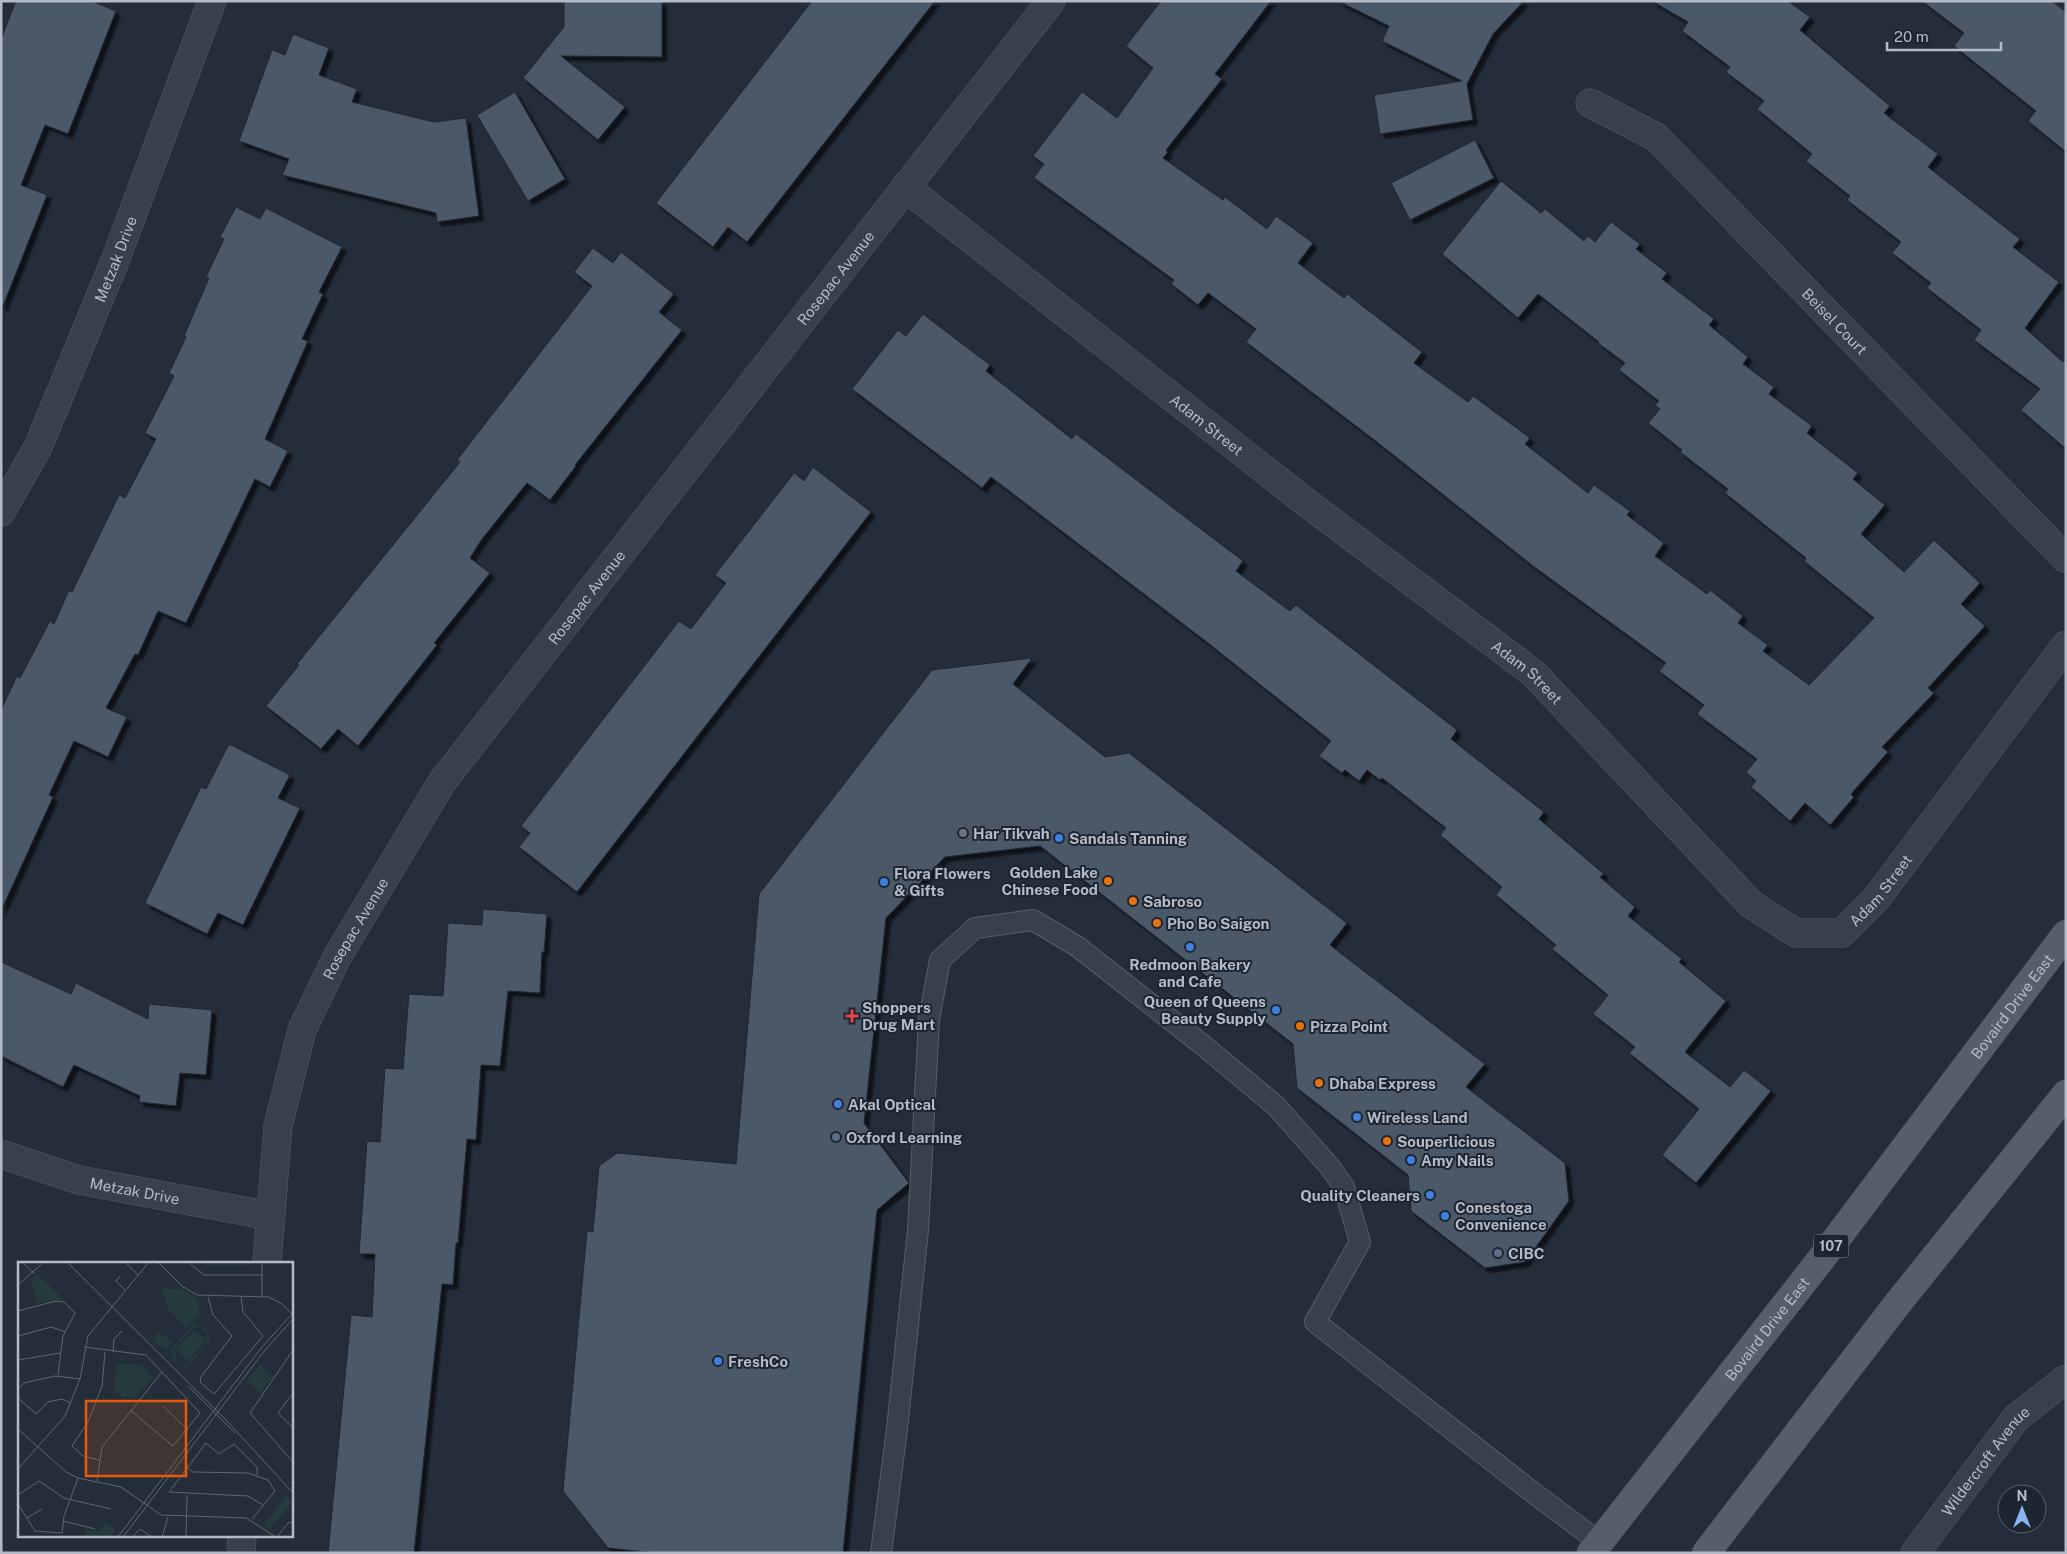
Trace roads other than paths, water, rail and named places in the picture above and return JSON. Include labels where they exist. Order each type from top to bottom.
[{"type":"main road","name":"Bovaird Drive East","points":[[1595,1547],[1822,1258],[2066,934]]},
{"type":"main road","points":[[1706,1553],[1898,1303],[2066,1094]]},
{"type":"street","name":"Metzak Drive","points":[[1,512],[38,447],[115,261],[212,1]]},
{"type":"street","name":"Rosepac Avenue","points":[[267,1262],[278,1126],[302,1030],[337,957],[442,782],[1051,1]]},
{"type":"street","name":"Beisel Court","points":[[1590,102],[1656,137],[2066,559]]},
{"type":"street","name":"Adam Street","points":[[905,187],[1303,500],[1533,673],[1751,904],[1796,933],[1842,933],[1876,899],[2066,644]]},
{"type":"street","name":"Metzak Drive","points":[[1,1154],[78,1180],[271,1216]]},
{"type":"street","name":"Wildercroft Avenue","points":[[1915,1553],[2016,1418],[2066,1379]]},
{"type":"street","points":[[241,1553],[242,1536]]},
{"type":"lane","points":[[881,1553],[897,1429],[918,1230],[930,1018],[940,960],[975,928],[1033,920],[1078,947],[1276,1106],[1330,1167],[1344,1187],[1360,1242],[1315,1322],[1531,1491],[1595,1547]]},
{"type":"place","name":"Har Tikvah","points":[[963,833]]},
{"type":"place","name":"Sandals Tanning","points":[[1059,838]]},
{"type":"place","name":"Golden Lake Chinese Food","points":[[1108,881]]},
{"type":"place","name":"Flora Flowers & Gifts","points":[[884,882]]},
{"type":"place","name":"Sabroso","points":[[1133,901]]},
{"type":"place","name":"Pho Bo Saigon","points":[[1157,923]]},
{"type":"place","name":"Redmoon Bakery and Cafe","points":[[1190,947]]},
{"type":"place","name":"Queen of Queens Beauty Supply","points":[[1276,1010]]},
{"type":"place","name":"Shoppers Drug Mart","points":[[852,1016]]},
{"type":"place","name":"Pizza Point","points":[[1300,1026]]},
{"type":"place","name":"Dhaba Express","points":[[1319,1083]]},
{"type":"place","name":"Akal Optical","points":[[838,1104]]},
{"type":"place","name":"Wireless Land","points":[[1357,1117]]},
{"type":"place","name":"Oxford Learning","points":[[836,1137]]},
{"type":"place","name":"Souperlicious","points":[[1387,1141]]},
{"type":"place","name":"Amy Nails","points":[[1411,1160]]},
{"type":"place","name":"Quality Cleaners","points":[[1430,1195]]},
{"type":"place","name":"Conestoga Convenience","points":[[1445,1216]]},
{"type":"place","name":"CIBC","points":[[1498,1253]]},
{"type":"place","name":"FreshCo","points":[[718,1361]]}]
